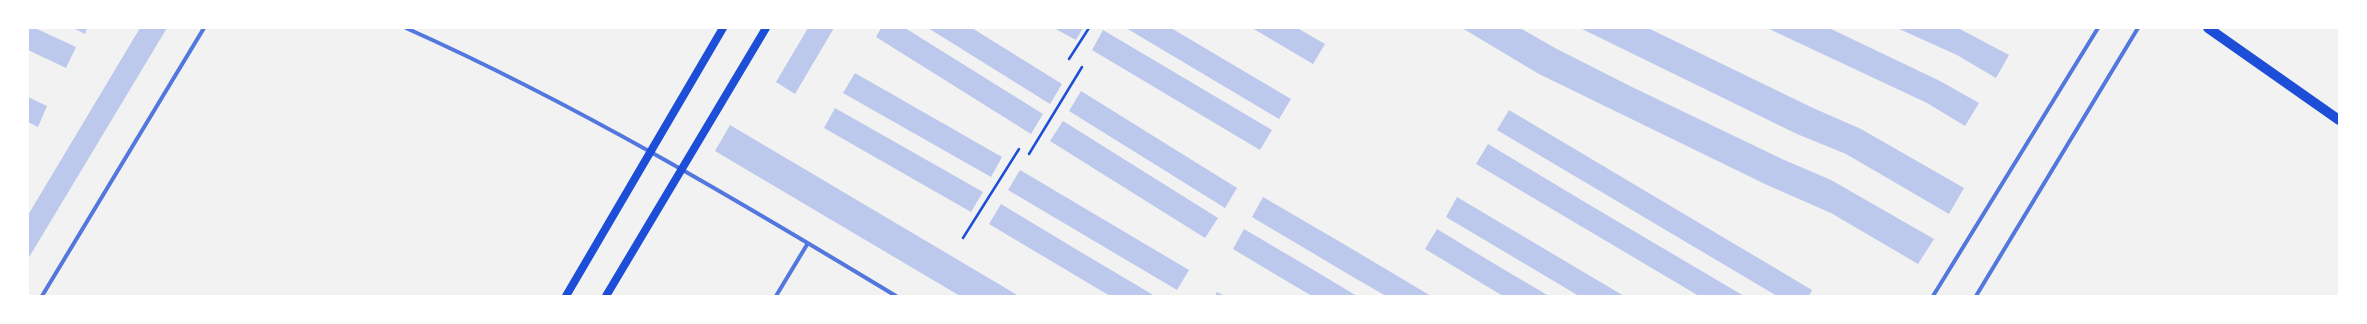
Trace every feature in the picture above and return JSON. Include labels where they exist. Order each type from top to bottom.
[{"type":"main road","points":[[566,296],[724,28]]},
{"type":"main road","points":[[606,296],[766,28]]},
{"type":"main road","points":[[2208,28],[2339,120]]},
{"type":"street","points":[[42,296],[204,28]]},
{"type":"street","points":[[406,28],[482,62],[650,152],[808,243],[896,296]]},
{"type":"street","points":[[1933,296],[2098,28]]},
{"type":"street","points":[[1976,296],[2138,28]]},
{"type":"street","points":[[776,296],[808,243]]},
{"type":"path","points":[[1069,60],[1089,28]]},
{"type":"path","points":[[1029,154],[1082,67]]},
{"type":"path","points":[[963,238],[1019,149]]},
{"type":"building","points":[[28,28],[35,28],[76,47],[66,68],[28,50]]},
{"type":"building","points":[[73,28],[87,28],[85,34]]},
{"type":"building","points":[[140,28],[167,28],[28,259],[28,215]]},
{"type":"building","points":[[808,28],[834,28],[795,94],[776,82]]},
{"type":"building","points":[[881,28],[905,28],[1043,114],[1031,134],[876,37]]},
{"type":"building","points":[[928,28],[972,28],[1062,84],[1050,104]]},
{"type":"building","points":[[1054,28],[1083,28],[1076,40]]},
{"type":"building","points":[[1126,28],[1171,28],[1291,99],[1279,119]]},
{"type":"building","points":[[1252,28],[1297,28],[1325,44],[1313,64]]},
{"type":"building","points":[[1462,28],[1520,28],[1555,48],[1630,86],[1782,159],[1831,180],[1934,239],[1918,264],[1831,213],[1767,185],[1539,74]]},
{"type":"building","points":[[1580,28],[1648,28],[1813,108],[1861,129],[1964,188],[1949,214],[1846,154],[1797,134]]},
{"type":"building","points":[[1767,28],[1829,28],[1940,81],[1979,103],[1965,126],[1927,103]]},
{"type":"building","points":[[1897,28],[1958,28],[2009,55],[1996,78],[1957,55]]},
{"type":"building","points":[[1103,30],[1272,130],[1260,150],[1092,50]]},
{"type":"building","points":[[855,73],[1002,157],[991,177],[843,93]]},
{"type":"building","points":[[1081,91],[1237,188],[1225,208],[1069,111]]},
{"type":"building","points":[[28,97],[47,106],[38,127],[28,122]]},
{"type":"building","points":[[835,108],[983,192],[971,212],[824,128]]},
{"type":"building","points":[[1509,110],[1812,290],[1809,296],[1777,296],[1497,130]]},
{"type":"building","points":[[1063,121],[1218,218],[1205,238],[1050,141]]},
{"type":"building","points":[[730,125],[1019,296],[960,296],[715,151]]},
{"type":"building","points":[[1488,144],[1744,296],[1699,296],[1476,164]]},
{"type":"building","points":[[1020,170],[1189,270],[1177,290],[1008,190]]},
{"type":"building","points":[[1263,197],[1431,296],[1386,296],[1353,277],[1252,217]]},
{"type":"building","points":[[1457,197],[1624,296],[1579,296],[1446,217]]},
{"type":"building","points":[[1001,204],[1155,296],[1110,296],[989,224]]},
{"type":"building","points":[[1244,229],[1357,296],[1312,296],[1278,276],[1233,249]]},
{"type":"building","points":[[1437,229],[1549,296],[1503,296],[1425,249]]},
{"type":"building","points":[[1217,292],[1225,296],[1215,296]]}]
